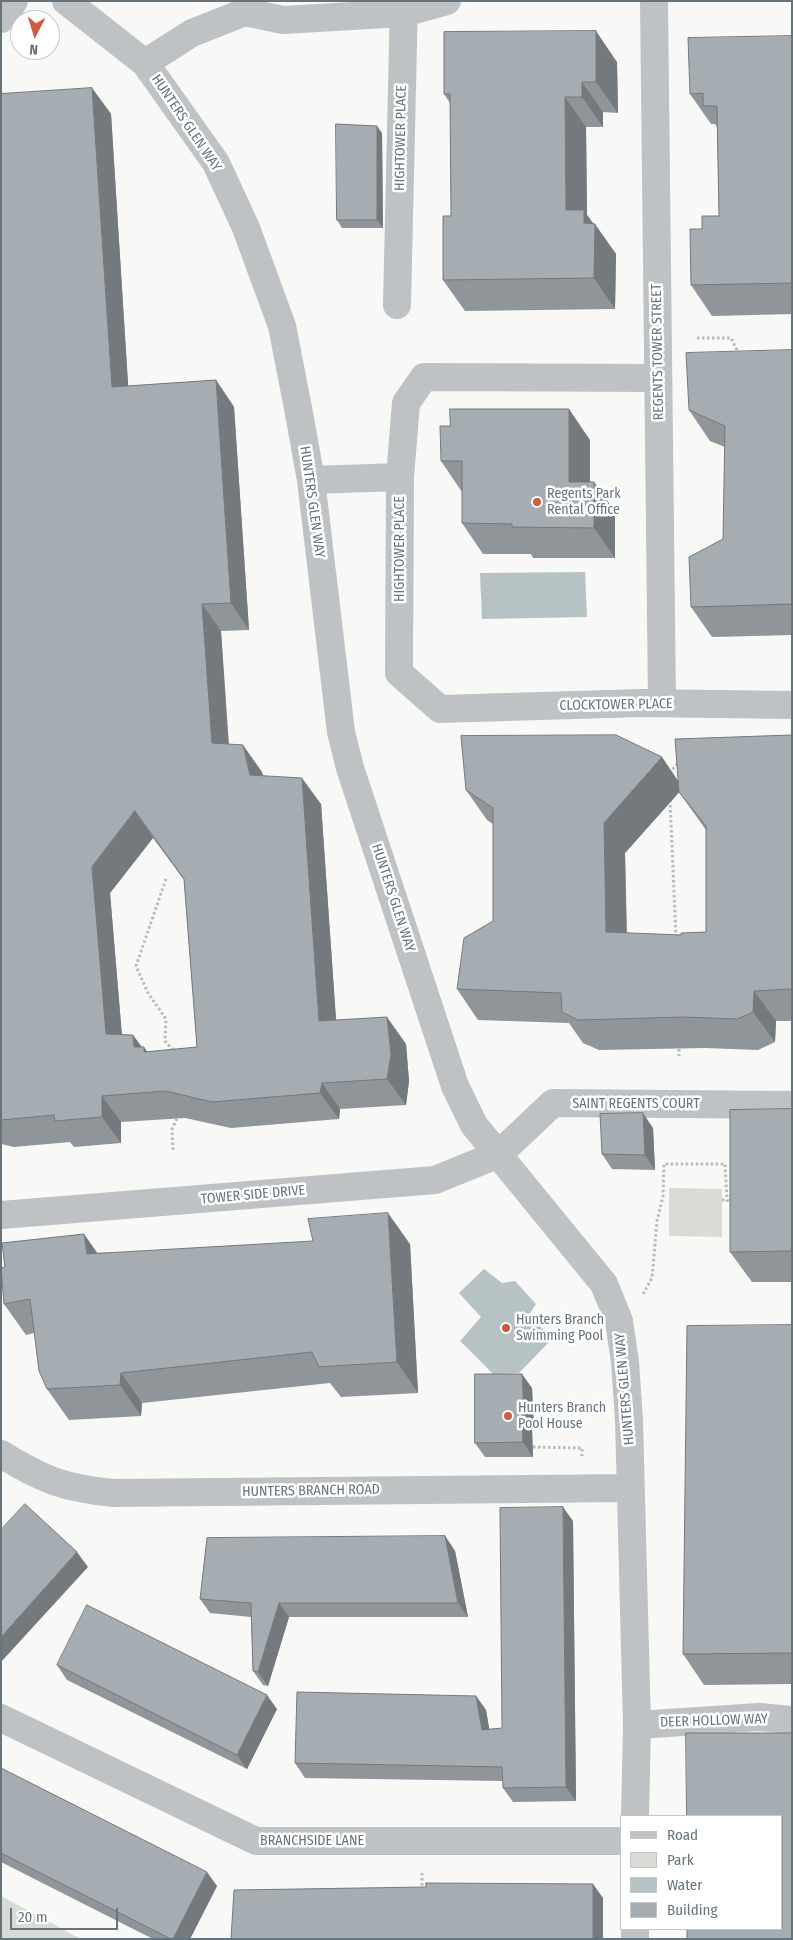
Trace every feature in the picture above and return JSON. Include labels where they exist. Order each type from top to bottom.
[{"type":"street","points":[[1,19],[14,1]]},
{"type":"street","name":"HUNTERS GLEN WAY","points":[[66,1],[145,63],[216,163],[246,228],[282,326],[311,480],[342,732],[350,768],[455,1086],[474,1125],[604,1284],[619,1321],[625,1362],[629,1420],[637,1725],[635,1815]]},
{"type":"street","points":[[145,63],[192,33],[245,12],[283,20],[447,1]]},
{"type":"street","name":"REGENTS TOWER STREET","points":[[654,1],[662,704]]},
{"type":"street","name":"HIGHTOWER PLACE","points":[[398,306],[404,7]]},
{"type":"street","name":"HIGHTOWER PLACE","points":[[440,708],[399,673],[400,477],[406,402],[424,376],[658,378]]},
{"type":"street","points":[[311,480],[400,477]]},
{"type":"street","name":"CLOCKTOWER PLACE","points":[[440,708],[662,704],[792,705]]},
{"type":"street","name":"SAINT REGENTS COURT","points":[[499,1154],[553,1104],[792,1105]]},
{"type":"street","name":"TOWER SIDE DRIVE","points":[[1,1216],[435,1180],[499,1154]]},
{"type":"street","name":"HUNTERS BRANCH ROAD","points":[[1,1454],[35,1475],[76,1489],[113,1493],[630,1488]]},
{"type":"street","name":"DEER HOLLOW WAY","points":[[637,1725],[759,1717],[792,1720]]},
{"type":"street","name":"BRANCHSIDE LANE","points":[[1,1718],[256,1841],[620,1841]]},
{"type":"path","points":[[697,338],[731,338],[738,352]]},
{"type":"path","points":[[738,352],[747,352]]},
{"type":"path","points":[[735,357],[738,352]]},
{"type":"path","points":[[662,768],[669,774],[680,761]]},
{"type":"path","points":[[670,793],[676,943]]},
{"type":"path","points":[[166,879],[136,966],[148,993],[166,1019],[165,1041],[175,1053]]},
{"type":"path","points":[[679,1040],[680,1056]]},
{"type":"path","points":[[173,1150],[172,1129],[180,1112]]},
{"type":"path","points":[[642,1296],[652,1278],[657,1221],[664,1196],[664,1164],[725,1164],[727,1200]]},
{"type":"path","points":[[722,1200],[727,1200],[740,1210]]},
{"type":"path","points":[[533,1447],[582,1448],[582,1463]]},
{"type":"path","points":[[422,1867],[422,1894]]},
{"type":"green space","points":[[669,1188],[722,1189],[722,1237],[669,1236]]},
{"type":"green space","points":[[1,1896],[81,1939],[1,1939]]},
{"type":"water","points":[[585,572],[587,617],[482,619],[480,573]]},
{"type":"water","name":"Hunters Branch Swimming Pool","points":[[484,1269],[502,1283],[515,1281],[536,1304],[529,1315],[552,1339],[519,1373],[493,1374],[460,1341],[481,1317],[459,1293]]},
{"type":"building","points":[[596,31],[596,82],[582,82],[582,97],[565,97],[566,210],[584,210],[584,223],[595,224],[594,278],[443,280],[443,216],[451,216],[450,94],[444,94],[444,32]]},
{"type":"building","points":[[792,36],[792,283],[691,285],[690,229],[702,229],[702,216],[719,216],[717,106],[703,106],[703,93],[690,94],[688,38]]},
{"type":"building","points":[[92,88],[112,387],[216,380],[231,603],[202,604],[212,743],[243,745],[250,775],[302,778],[319,1021],[387,1017],[391,1054],[387,1079],[322,1083],[320,1093],[212,1102],[166,1091],[102,1096],[102,1117],[55,1121],[54,1115],[1,1120],[1,94]],"holes":[[[135,811],[184,879],[197,1047],[144,1052],[144,1047],[134,1047],[133,1035],[106,1034],[92,867]]]},
{"type":"building","points":[[336,124],[377,126],[377,220],[337,220]]},
{"type":"building","points":[[792,350],[792,604],[691,607],[689,557],[723,539],[725,426],[689,410],[686,353]]},
{"type":"building","name":"Regents Park Rental Office","points":[[450,409],[569,409],[569,482],[594,482],[594,528],[512,527],[512,524],[462,523],[462,461],[441,461],[440,426],[450,426]]},
{"type":"building","points":[[616,735],[662,757],[604,823],[606,932],[681,935],[681,933],[706,932],[706,826],[679,792],[675,739],[792,735],[792,989],[754,991],[753,1012],[737,1019],[683,1017],[578,1020],[562,1012],[561,993],[457,989],[464,938],[493,921],[493,808],[466,790],[461,736]]},
{"type":"building","points":[[792,1109],[792,1251],[730,1252],[730,1110]]},
{"type":"building","points":[[643,1113],[645,1155],[602,1154],[600,1114]]},
{"type":"building","points":[[388,1213],[397,1362],[319,1367],[312,1352],[121,1373],[120,1385],[47,1389],[39,1371],[30,1299],[4,1304],[1,1268],[5,1267],[2,1243],[84,1234],[87,1254],[313,1241],[308,1219]]},
{"type":"building","points":[[792,1325],[792,1653],[683,1654],[687,1326]]},
{"type":"building","points":[[475,1374],[522,1374],[523,1442],[475,1443]]},
{"type":"building","points":[[25,1504],[77,1552],[1,1637],[1,1530]]},
{"type":"building","points":[[563,1507],[566,1787],[503,1788],[502,1767],[295,1763],[297,1692],[476,1696],[482,1730],[502,1728],[500,1508]]},
{"type":"building","points":[[445,1536],[458,1603],[279,1603],[258,1672],[253,1671],[251,1603],[200,1599],[207,1538]]},
{"type":"building","points":[[87,1605],[267,1695],[237,1755],[57,1665]]},
{"type":"building","points":[[686,1733],[792,1733],[792,1939],[687,1939],[687,1930],[783,1930],[783,1815],[687,1815]]},
{"type":"building","points":[[1,1768],[207,1872],[173,1939],[1,1853]]},
{"type":"building","points":[[426,1883],[593,1884],[593,1939],[231,1939],[234,1890],[426,1887]]},
{"type":"place","name":"Regents Park Rental Office","points":[[537,502]]},
{"type":"place","name":"Hunters Branch Swimming Pool","points":[[506,1328]]},
{"type":"place","name":"Hunters Branch Pool House","points":[[508,1416]]}]
